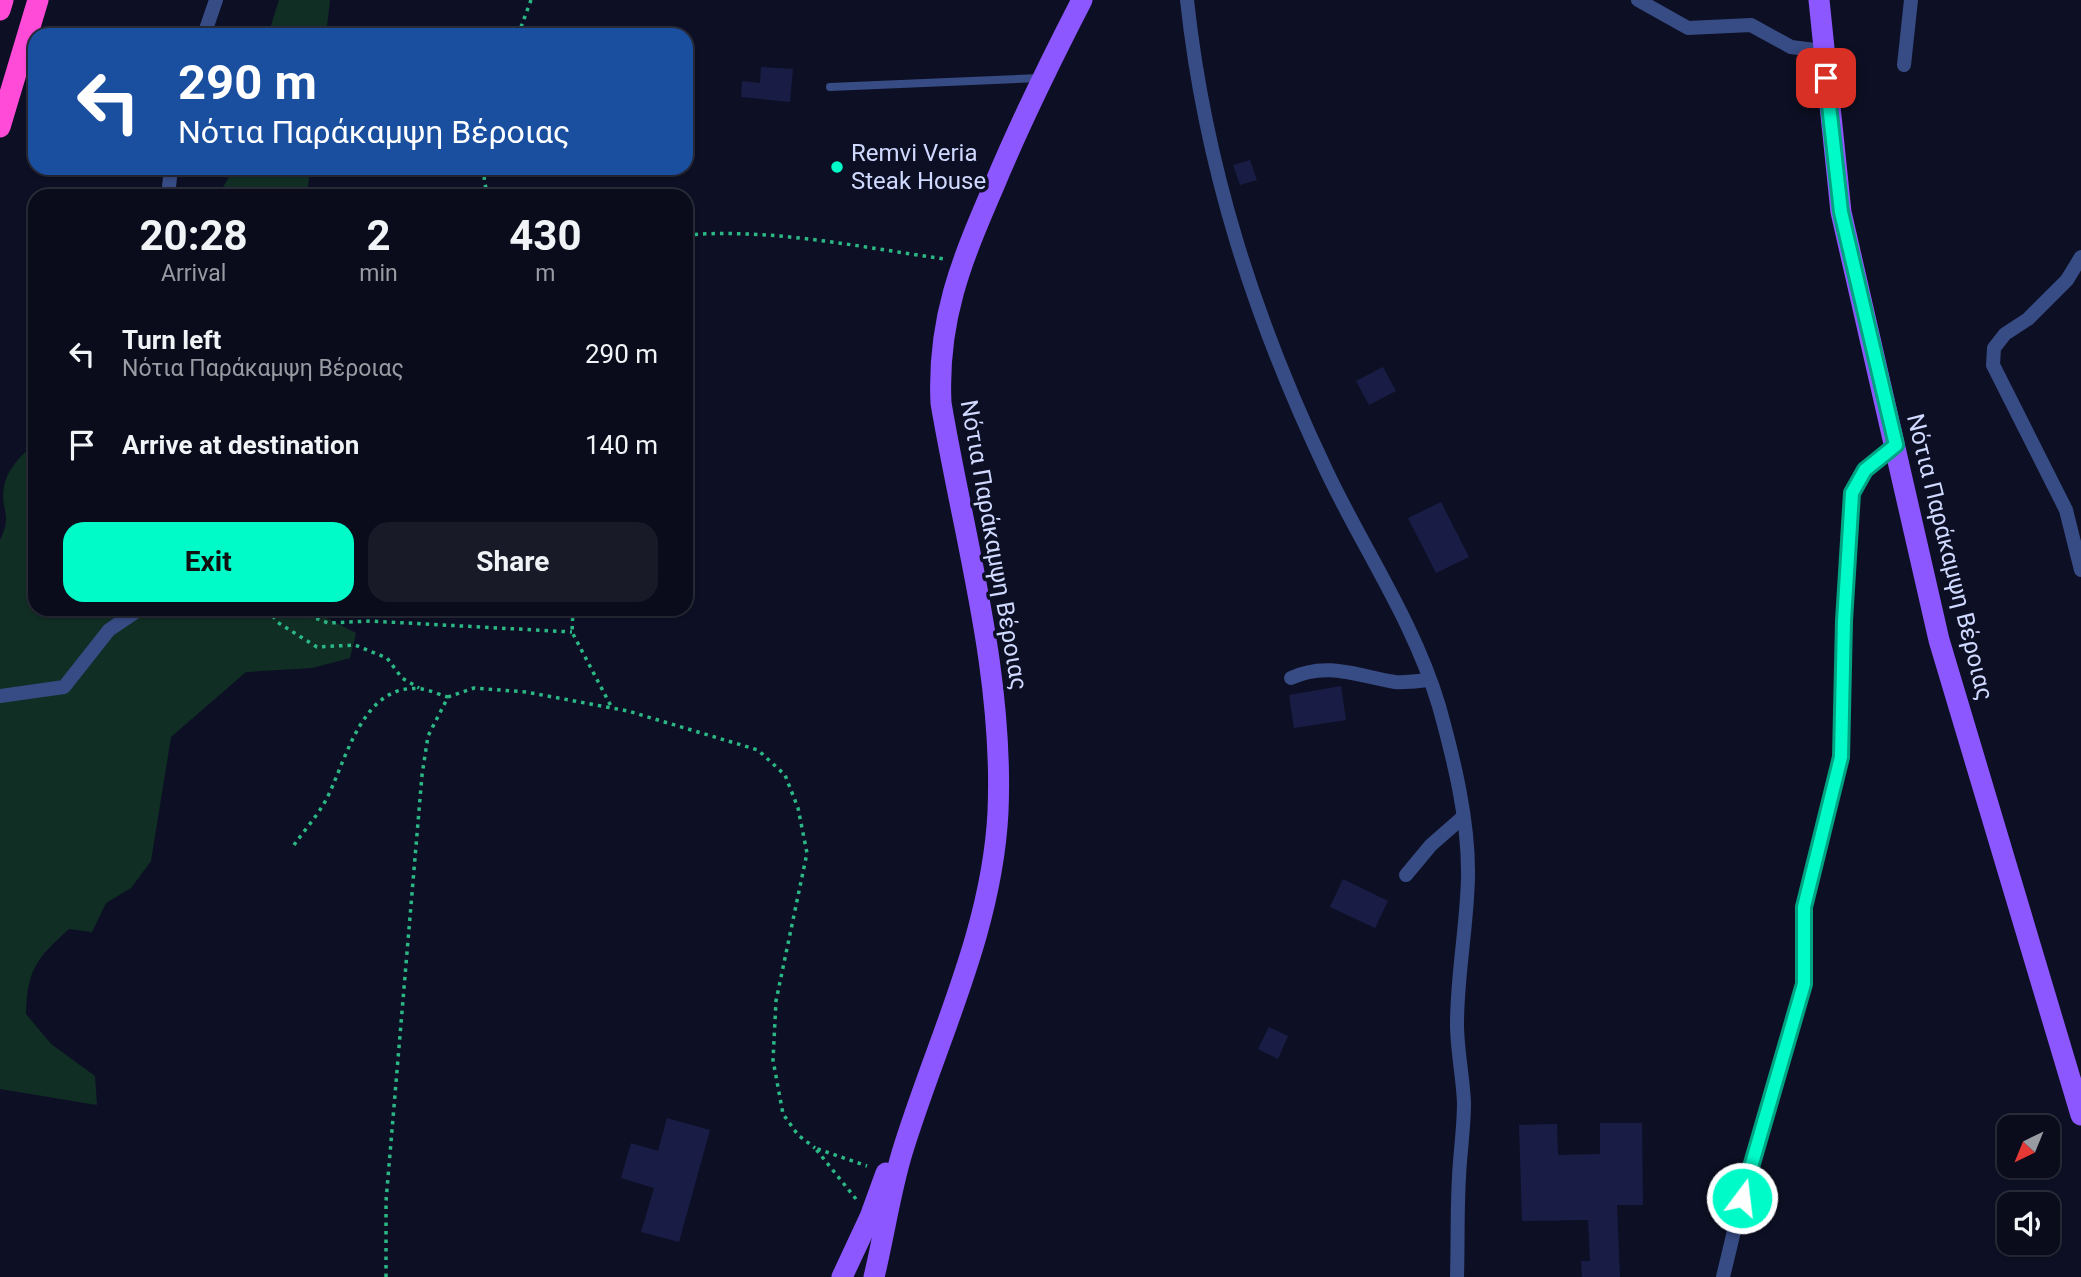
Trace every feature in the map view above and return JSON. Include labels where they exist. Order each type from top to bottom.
[{"type":"highway","points":[[0,10],[3,0]]},
{"type":"highway","points":[[30,28],[38,0]]},
{"type":"highway","points":[[0,127],[28,33]]},
{"type":"main road","name":"Νότια Παράκαμψη Βέροιας","points":[[874,1277],[901,1155],[975,947],[987,894],[998,813],[998,724],[988,642],[941,403],[939,365],[943,329],[962,261],[1042,78],[1082,0]]},
{"type":"main road","name":"Νότια Παράκαμψη Βέροιας","points":[[1819,0],[1841,212],[1939,640],[2081,1115]]},
{"type":"main road","name":"Νότια Παράκαμψη Βέροιας","points":[[842,1277],[870,1217],[886,1173],[901,1155]]},
{"type":"street","points":[[206,28],[216,0]]},
{"type":"street","points":[[1187,0],[1193,55],[1208,134],[1249,289],[1314,445],[1351,522],[1397,603],[1429,680],[1438,705],[1463,817],[1468,874],[1457,1024],[1464,1105],[1458,1181],[1457,1277]]},
{"type":"street","points":[[1638,0],[1688,28],[1751,25],[1791,47],[1823,51]]},
{"type":"street","points":[[1905,65],[1911,0]]},
{"type":"street","points":[[2081,257],[2067,280],[2028,319],[2005,334],[1994,348],[1993,365],[2066,510],[2081,570]]},
{"type":"street","points":[[1723,1277],[1747,1177],[1804,984],[1804,907],[1841,757],[1844,621],[1852,493],[1865,470],[1896,445]]},
{"type":"street","points":[[0,696],[64,687],[109,630],[130,616]]},
{"type":"street","points":[[1290,678],[1308,670],[1346,670],[1397,682],[1429,680]]},
{"type":"street","points":[[1406,874],[1431,845],[1463,817]]},
{"type":"lane","points":[[830,88],[1042,78]]},
{"type":"path","points":[[521,28],[531,0]]},
{"type":"path","points":[[693,235],[729,232],[793,237],[962,261]]},
{"type":"path","points":[[273,616],[317,647],[355,646],[387,658],[402,678],[421,689],[448,697],[474,688],[526,692],[612,708],[758,750],[785,775],[798,808],[807,853],[776,1002],[773,1060],[783,1114],[798,1135],[815,1148],[870,1217]]},
{"type":"path","points":[[310,616],[328,623],[370,621],[572,632]]},
{"type":"path","points":[[573,616],[572,632],[612,708]]},
{"type":"path","points":[[294,845],[326,801],[342,760],[366,714],[399,690],[421,689]]},
{"type":"path","points":[[386,1277],[386,1201],[407,986],[417,823],[428,736],[448,697]]},
{"type":"path","points":[[815,1148],[886,1173]]},
{"type":"green space","points":[[279,0],[330,0],[327,28],[270,28]]},
{"type":"green space","points":[[230,175],[309,175],[308,189],[222,189]]},
{"type":"green space","points":[[28,450],[28,616],[323,616],[356,633],[350,658],[312,668],[246,672],[171,737],[151,861],[131,888],[106,903],[92,932],[69,929],[36,965],[29,986],[26,1014],[51,1044],[95,1076],[97,1105],[0,1089],[0,540],[6,524],[3,495],[6,480],[15,463]]},
{"type":"building","points":[[761,67],[793,69],[790,102],[741,97],[742,81],[760,83]]},
{"type":"building","points":[[1250,160],[1257,180],[1240,185],[1233,165]]},
{"type":"building","points":[[1383,367],[1396,391],[1369,405],[1356,381]]},
{"type":"building","points":[[1441,502],[1469,557],[1436,573],[1408,518]]},
{"type":"building","points":[[1341,686],[1346,720],[1294,728],[1289,695]]},
{"type":"building","points":[[1343,879],[1388,901],[1375,928],[1330,907]]},
{"type":"building","points":[[1269,1027],[1288,1036],[1278,1059],[1258,1049]]},
{"type":"building","points":[[667,1118],[710,1130],[679,1242],[641,1232],[654,1188],[621,1178],[631,1143],[658,1151]]},
{"type":"building","points":[[1600,1123],[1642,1123],[1643,1205],[1617,1205],[1620,1277],[1582,1277],[1581,1261],[1590,1261],[1588,1220],[1522,1221],[1519,1125],[1557,1124],[1558,1155],[1600,1154]]},
{"type":"place","name":"Remvi Veria Steak House","points":[[837,167]]},
{"type":"route","points":[[1742,1198],[1804,984],[1804,907],[1841,757],[1844,621],[1852,493],[1865,470],[1896,445],[1867,332],[1841,212],[1826,78]]}]
